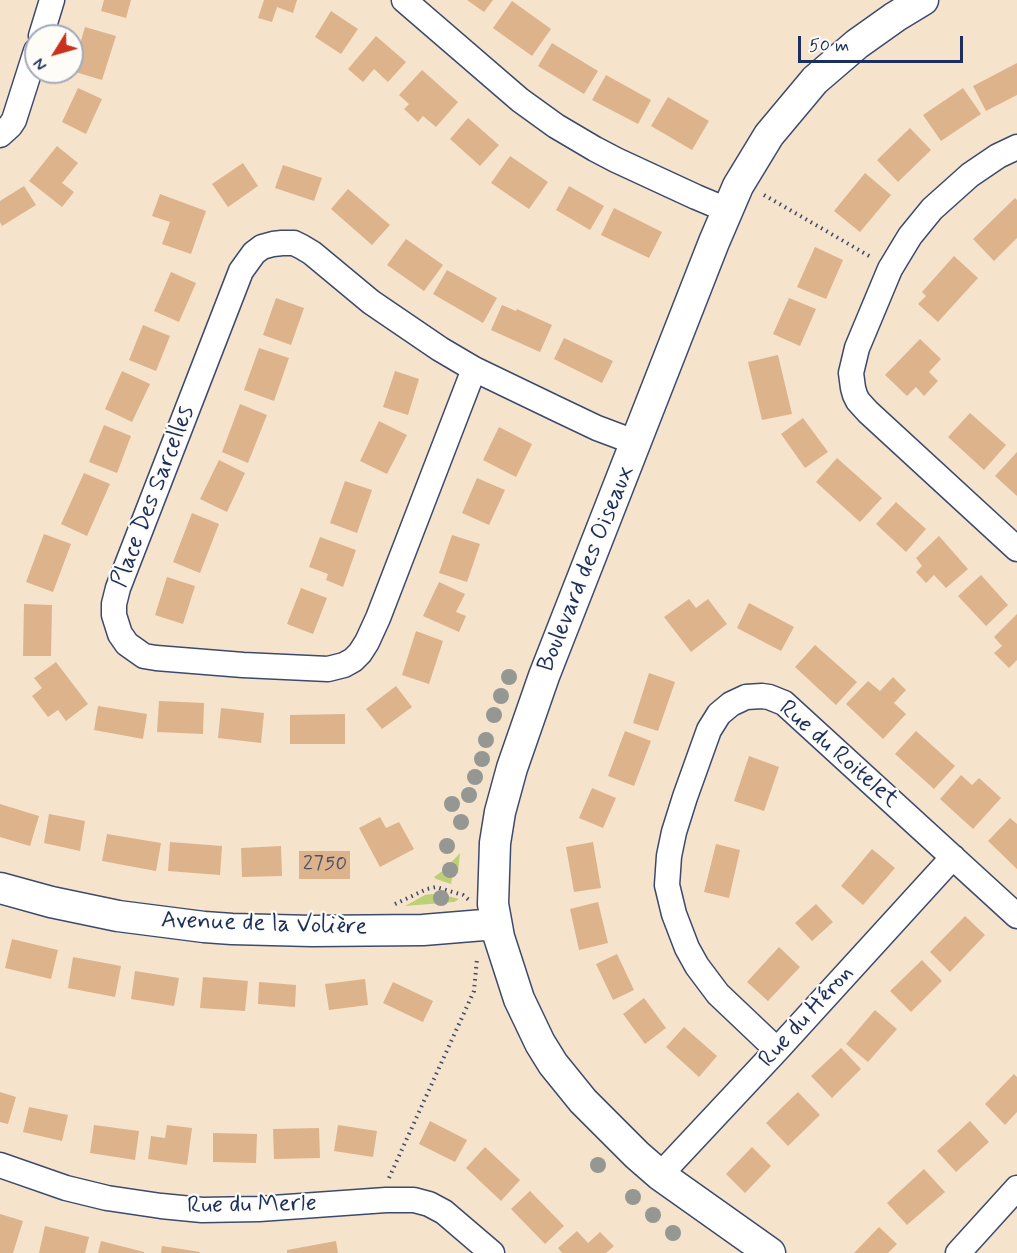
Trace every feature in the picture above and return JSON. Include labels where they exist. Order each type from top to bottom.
[{"type":"street","points":[[44,24],[52,0]]},
{"type":"street","points":[[404,0],[520,100],[556,126],[595,150],[727,210]]},
{"type":"street","name":"Boulevard des Oiseaux","points":[[733,1253],[660,1175],[589,1108],[546,1053],[519,999],[496,924],[493,904],[495,843],[500,812],[512,768],[544,676],[727,210],[744,176],[769,135],[815,80],[866,37],[923,0]]},
{"type":"street","points":[[0,135],[14,120],[25,84]]},
{"type":"street","points":[[1017,147],[998,156],[970,175],[932,209],[910,236],[890,269],[857,348],[851,373],[858,401],[868,412],[1017,549]]},
{"type":"street","name":"Place Des Sarcelles","points":[[474,369],[378,618],[367,642],[352,660],[344,665],[328,669],[231,664],[144,656],[127,644],[120,634],[114,615],[118,588],[241,271],[254,253],[262,247],[294,243],[302,247],[371,302],[474,369],[575,418],[637,442]]},
{"type":"street","name":"Rue du Roitelet","points":[[777,1050],[718,994],[705,978],[687,948],[669,899],[667,885],[669,856],[685,796],[705,740],[719,714],[731,704],[746,697],[762,696],[784,703],[1017,916]]},
{"type":"street","name":"Rue du Héron","points":[[660,1175],[953,857]]},
{"type":"street","name":"Avenue de la Volière","points":[[0,888],[97,912],[213,928],[338,931],[434,929],[496,924]]},
{"type":"street","name":"Rue du Merle","points":[[0,1165],[66,1188],[107,1198],[202,1210],[414,1200],[429,1204],[444,1212],[492,1253]]},
{"type":"street","name":"Boulevard des Oiseaux","points":[[660,1175],[770,1253]]},
{"type":"street","points":[[958,1253],[1017,1188]]},
{"type":"path","points":[[764,195],[877,261]]},
{"type":"path","name":"Avenue de la Volière","points":[[393,905],[436,887],[463,895]]},
{"type":"path","points":[[386,1185],[474,991],[477,960]]},
{"type":"green space","points":[[460,853],[458,873],[453,873],[451,884],[434,877],[444,870]]},
{"type":"green space","points":[[432,894],[459,899],[454,902],[405,906],[425,895]]},
{"type":"building","points":[[104,0],[131,0],[126,18],[101,11]]},
{"type":"building","points":[[264,0],[297,0],[293,13],[277,7],[272,22],[258,18]]},
{"type":"building","points":[[467,0],[493,0],[484,12]]},
{"type":"building","points":[[512,1],[551,29],[532,56],[493,28]]},
{"type":"building","points":[[331,11],[358,29],[341,54],[315,37]]},
{"type":"building","points":[[85,27],[116,36],[102,80],[84,75]]},
{"type":"building","points":[[376,36],[406,62],[388,82],[374,69],[363,82],[348,69]]},
{"type":"building","points":[[552,43],[598,71],[584,94],[538,66]]},
{"type":"building","points":[[1017,63],[1017,95],[986,111],[973,86]]},
{"type":"building","points":[[422,70],[458,102],[436,127],[423,116],[418,122],[404,109],[409,104],[399,95]]},
{"type":"building","points":[[606,75],[651,100],[638,124],[592,100]]},
{"type":"building","points":[[78,88],[102,99],[86,134],[62,122]]},
{"type":"building","points":[[963,88],[981,114],[941,141],[923,115]]},
{"type":"building","points":[[668,97],[709,121],[692,150],[651,126]]},
{"type":"building","points":[[468,118],[499,145],[480,166],[450,139]]},
{"type":"building","points":[[910,128],[931,150],[898,182],[877,160]]},
{"type":"building","points":[[57,146],[78,163],[62,183],[74,192],[62,207],[29,181]]},
{"type":"building","points":[[510,156],[548,182],[529,209],[491,183]]},
{"type":"building","points":[[243,163],[258,186],[228,207],[212,184]]},
{"type":"building","points":[[283,165],[322,178],[314,201],[275,188]]},
{"type":"building","points":[[865,173],[891,195],[860,232],[834,211]]},
{"type":"building","points":[[24,186],[36,205],[2,226],[0,201]]},
{"type":"building","points":[[569,186],[604,206],[590,230],[556,210]]},
{"type":"building","points":[[348,189],[390,225],[372,245],[331,209]]},
{"type":"building","points":[[160,194],[206,211],[191,254],[162,244],[170,222],[152,216]]},
{"type":"building","points":[[1015,198],[1017,200],[1017,238],[994,261],[973,239]]},
{"type":"building","points":[[614,208],[662,232],[649,258],[601,235]]},
{"type":"building","points":[[406,239],[443,265],[424,291],[387,265]]},
{"type":"building","points":[[815,247],[843,260],[826,299],[797,287]]},
{"type":"building","points":[[954,256],[978,278],[938,322],[918,304],[926,296],[922,292]]},
{"type":"building","points":[[447,270],[497,298],[483,323],[433,294]]},
{"type":"building","points":[[171,272],[196,283],[179,322],[154,311]]},
{"type":"building","points":[[276,298],[304,308],[291,345],[263,335]]},
{"type":"building","points":[[789,298],[816,309],[800,346],[773,334]]},
{"type":"building","points":[[502,305],[516,311],[517,309],[552,325],[540,352],[491,330]]},
{"type":"building","points":[[143,325],[170,336],[156,371],[129,360]]},
{"type":"building","points":[[564,338],[613,361],[602,383],[554,359]]},
{"type":"building","points":[[920,339],[941,359],[929,372],[938,381],[924,396],[916,387],[907,396],[885,375]]},
{"type":"building","points":[[259,348],[289,358],[274,401],[244,390]]},
{"type":"building","points":[[778,355],[792,414],[762,420],[748,362]]},
{"type":"building","points":[[122,371],[150,384],[132,422],[105,409]]},
{"type":"building","points":[[395,371],[419,379],[408,415],[383,407]]},
{"type":"building","points":[[240,404],[267,415],[248,463],[222,452]]},
{"type":"building","points":[[970,413],[1006,445],[984,470],[948,437]]},
{"type":"building","points":[[803,418],[828,452],[805,468],[781,434]]},
{"type":"building","points":[[379,421],[407,435],[387,474],[360,461]]},
{"type":"building","points":[[104,425],[131,436],[117,473],[89,462]]},
{"type":"building","points":[[499,427],[532,444],[516,477],[483,460]]},
{"type":"building","points":[[1017,452],[1017,496],[995,476]]},
{"type":"building","points":[[837,458],[882,498],[860,522],[816,482]]},
{"type":"building","points":[[219,460],[245,473],[227,512],[200,499]]},
{"type":"building","points":[[84,473],[110,484],[87,536],[61,524]]},
{"type":"building","points":[[477,478],[505,490],[489,525],[462,513]]},
{"type":"building","points":[[345,481],[372,490],[357,533],[330,523]]},
{"type":"building","points":[[896,502],[926,529],[906,552],[876,524]]},
{"type":"building","points":[[192,513],[219,524],[200,573],[173,562]]},
{"type":"building","points":[[44,534],[71,544],[53,592],[26,582]]},
{"type":"building","points":[[452,535],[480,544],[467,582],[439,573]]},
{"type":"building","points":[[939,536],[968,569],[946,588],[934,575],[926,583],[916,572],[922,566],[916,558]]},
{"type":"building","points":[[320,537],[356,550],[343,587],[326,580],[328,574],[309,567]]},
{"type":"building","points":[[981,575],[1008,605],[986,626],[958,596]]},
{"type":"building","points":[[167,577],[195,586],[183,624],[155,615]]},
{"type":"building","points":[[439,582],[465,594],[456,612],[466,616],[459,632],[423,616]]},
{"type":"building","points":[[301,588],[327,598],[313,634],[287,624]]},
{"type":"building","points":[[689,599],[696,608],[708,599],[727,624],[691,652],[664,617]]},
{"type":"building","points":[[749,603],[794,627],[781,651],[737,628]]},
{"type":"building","points":[[24,604],[52,605],[51,656],[23,656]]},
{"type":"building","points":[[1017,614],[1017,660],[1009,668],[994,653],[1002,646],[994,637]]},
{"type":"building","points":[[416,631],[443,641],[429,684],[402,675]]},
{"type":"building","points":[[815,645],[857,682],[836,705],[795,667]]},
{"type":"building","points":[[56,662],[88,704],[66,721],[58,710],[48,717],[32,696],[42,688],[34,678]]},
{"type":"building","points":[[649,673],[675,682],[658,731],[633,723]]},
{"type":"building","points":[[893,677],[906,690],[894,703],[906,714],[883,739],[846,704],[868,681],[880,691]]},
{"type":"building","points":[[396,686],[412,707],[382,729],[366,709]]},
{"type":"building","points":[[159,701],[204,703],[203,734],[157,732]]},
{"type":"building","points":[[98,706],[147,714],[143,739],[94,730]]},
{"type":"building","points":[[221,708],[264,713],[261,743],[218,738]]},
{"type":"building","points":[[345,714],[345,744],[290,744],[290,715]]},
{"type":"building","points":[[625,731],[651,741],[634,786],[608,776]]},
{"type":"building","points":[[916,731],[955,766],[934,789],[895,754]]},
{"type":"building","points":[[749,756],[779,767],[764,811],[734,801]]},
{"type":"building","points":[[961,775],[972,785],[979,778],[1001,798],[973,829],[940,799]]},
{"type":"building","points":[[592,788],[616,798],[603,828],[579,818]]},
{"type":"building","points":[[0,804],[39,816],[30,846],[0,837]]},
{"type":"building","points":[[49,814],[85,821],[80,851],[44,843]]},
{"type":"building","points":[[380,817],[386,828],[399,822],[414,849],[380,867],[359,828]]},
{"type":"building","points":[[1010,818],[1017,824],[1017,869],[988,841]]},
{"type":"building","points":[[107,834],[161,843],[156,871],[102,861]]},
{"type":"building","points":[[170,842],[222,846],[220,875],[168,871]]},
{"type":"building","points":[[593,842],[601,888],[574,892],[566,847]]},
{"type":"building","points":[[716,844],[740,850],[729,898],[704,892]]},
{"type":"building","points":[[281,846],[282,876],[242,877],[241,848]]},
{"type":"building","points":[[872,849],[895,868],[863,905],[841,886]]},
{"type":"building","points":[[299,851],[350,851],[350,879],[299,879]]},
{"type":"building","points":[[598,902],[608,943],[579,950],[570,909]]},
{"type":"building","points":[[816,904],[833,922],[812,941],[795,923]]},
{"type":"building","points":[[965,916],[985,935],[950,972],[930,952]]},
{"type":"building","points":[[12,939],[58,950],[51,979],[5,968]]},
{"type":"building","points":[[779,947],[800,967],[768,1001],[747,982]]},
{"type":"building","points":[[617,954],[634,990],[613,1000],[596,964]]},
{"type":"building","points":[[73,957],[121,966],[115,997],[68,988]]},
{"type":"building","points":[[922,960],[942,981],[911,1012],[890,991]]},
{"type":"building","points":[[135,971],[179,978],[174,1006],[131,999]]},
{"type":"building","points":[[203,977],[248,981],[245,1011],[200,1008]]},
{"type":"building","points":[[365,979],[368,1005],[329,1010],[325,984]]},
{"type":"building","points":[[259,982],[296,985],[295,1007],[258,1004]]},
{"type":"building","points":[[393,982],[433,1001],[423,1022],[383,1003]]},
{"type":"building","points":[[644,998],[666,1028],[645,1044],[623,1014]]},
{"type":"building","points":[[875,1010],[897,1029],[868,1062],[846,1044]]},
{"type":"building","points":[[684,1027],[717,1056],[699,1077],[666,1047]]},
{"type":"building","points":[[841,1048],[861,1069],[832,1098],[811,1076]]},
{"type":"building","points":[[1014,1074],[1017,1077],[1017,1112],[1005,1125],[985,1104]]},
{"type":"building","points":[[0,1092],[16,1097],[8,1124],[0,1122]]},
{"type":"building","points":[[798,1092],[820,1115],[788,1146],[766,1123]]},
{"type":"building","points":[[29,1107],[68,1115],[62,1141],[23,1132]]},
{"type":"building","points":[[430,1121],[467,1140],[455,1162],[419,1144]]},
{"type":"building","points":[[970,1121],[989,1142],[956,1172],[937,1151]]},
{"type":"building","points":[[94,1125],[139,1131],[135,1160],[90,1153]]},
{"type":"building","points":[[167,1125],[192,1128],[187,1165],[148,1159],[151,1136],[165,1138]]},
{"type":"building","points":[[338,1125],[377,1131],[373,1157],[334,1151]]},
{"type":"building","points":[[319,1128],[320,1158],[274,1159],[273,1129]]},
{"type":"building","points":[[213,1133],[257,1134],[256,1163],[213,1162]]},
{"type":"building","points":[[485,1147],[520,1180],[501,1201],[466,1168]]},
{"type":"building","points":[[752,1147],[771,1166],[745,1193],[726,1174]]},
{"type":"building","points":[[924,1169],[945,1192],[907,1225],[887,1203]]},
{"type":"building","points":[[530,1191],[564,1226],[545,1244],[511,1209]]},
{"type":"building","points":[[0,1214],[23,1221],[13,1253],[0,1253]]},
{"type":"building","points":[[45,1226],[89,1237],[85,1253],[39,1253]]},
{"type":"building","points":[[879,1227],[897,1244],[888,1253],[854,1253]]},
{"type":"building","points":[[577,1231],[588,1243],[600,1232],[614,1246],[606,1253],[562,1253],[558,1248]]},
{"type":"building","points":[[101,1241],[144,1252],[144,1253],[98,1253]]},
{"type":"building","points":[[336,1241],[338,1253],[287,1253],[287,1250]]},
{"type":"building","points":[[162,1246],[200,1252],[161,1253]]}]
